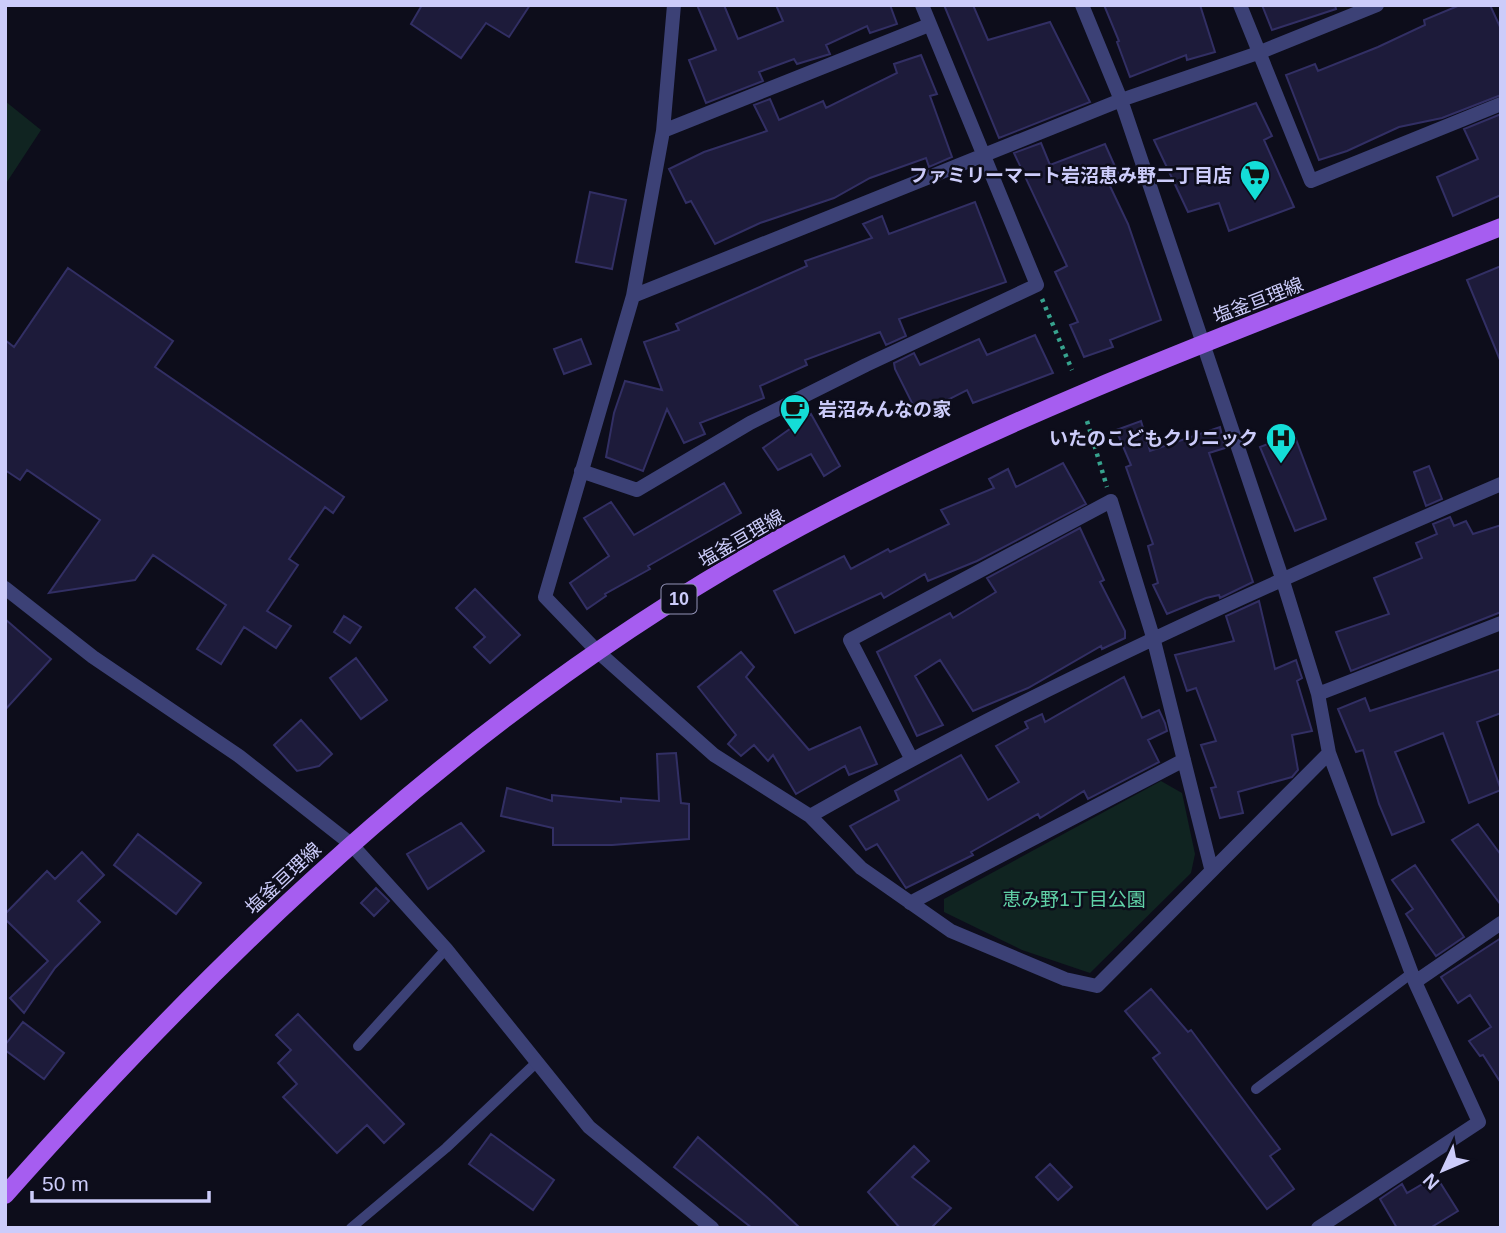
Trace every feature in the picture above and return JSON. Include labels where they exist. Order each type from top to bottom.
[{"type":"main road","name":"塩釜亘理線","points":[[5,1195],[78,1114],[232,955],[351,844],[466,748],[597,651],[780,539],[943,455],[1202,344],[1501,227]]},
{"type":"street","points":[[674,5],[663,131],[633,296],[545,597],[597,651],[714,755],[810,816],[861,868],[910,903],[951,931],[1065,979],[1097,986],[1211,868],[1329,753]]},
{"type":"street","points":[[581,471],[637,490],[750,423],[1037,285],[922,5]]},
{"type":"street","points":[[1082,5],[1121,100],[1282,578],[1318,694],[1329,753],[1414,978],[1479,1122],[1318,1228]]},
{"type":"street","points":[[1240,5],[1311,181],[1501,104]]},
{"type":"street","points":[[633,296],[983,158],[1121,100],[1258,53],[1377,5]]},
{"type":"street","points":[[663,131],[929,25]]},
{"type":"street","points":[[810,816],[911,758],[1153,637],[1501,484]]},
{"type":"street","points":[[911,758],[850,640],[1111,501],[1153,637],[1211,868]]},
{"type":"street","points":[[5,588],[93,657],[239,756],[351,844],[446,949],[589,1127],[712,1228]]},
{"type":"street","points":[[1318,694],[1501,623]]},
{"type":"street","points":[[910,903],[1184,760]]},
{"type":"street","points":[[1414,978],[1501,923]]},
{"type":"lane","points":[[358,1046],[446,949]]},
{"type":"lane","points":[[1256,1089],[1414,978]]},
{"type":"lane","points":[[351,1228],[446,1148],[536,1063]]},
{"type":"path","points":[[1037,285],[1072,370]]},
{"type":"path","points":[[1087,421],[1111,501]]},
{"type":"green space","points":[[5,101],[41,130],[5,185]]},
{"type":"green space","name":"恵み野1丁目公園","points":[[1161,781],[1182,793],[1195,854],[1191,873],[1090,973],[1022,950],[944,912],[944,899]]},
{"type":"building","points":[[422,5],[530,5],[509,37],[486,23],[461,58],[411,24]]},
{"type":"building","points":[[697,5],[724,5],[738,39],[783,21],[776,5],[890,5],[897,24],[870,33],[867,26],[826,45],[830,54],[797,64],[794,59],[759,72],[763,81],[706,103],[689,60],[716,50]]},
{"type":"building","points":[[944,5],[973,5],[988,40],[1050,22],[1090,102],[999,138]]},
{"type":"building","points":[[1104,5],[1200,5],[1215,52],[1187,60],[1186,55],[1130,77]]},
{"type":"building","points":[[1262,5],[1335,5],[1336,9],[1272,30]]},
{"type":"building","points":[[1460,5],[1490,5],[1501,29],[1501,95],[1442,118],[1399,127],[1347,151],[1319,160],[1286,75],[1315,64],[1318,71],[1378,47],[1425,25],[1424,20]]},
{"type":"building","points":[[921,55],[937,94],[930,96],[952,157],[929,167],[926,158],[870,178],[834,198],[760,223],[715,244],[691,201],[686,203],[669,169],[704,152],[767,131],[754,105],[770,99],[779,120],[823,101],[826,108],[897,73],[894,64]]},
{"type":"building","points":[[1256,103],[1272,136],[1264,140],[1294,207],[1229,231],[1219,203],[1188,212],[1154,140]]},
{"type":"building","points":[[1501,114],[1501,195],[1453,216],[1437,177],[1478,159],[1464,129]]},
{"type":"building","points":[[1041,143],[1050,165],[1105,144],[1121,180],[1109,184],[1128,224],[1161,320],[1110,340],[1113,347],[1084,357],[1070,325],[1078,322],[1055,272],[1067,266],[1014,153]]},
{"type":"building","points":[[590,192],[626,200],[612,269],[576,262]]},
{"type":"building","points":[[975,202],[1006,282],[899,319],[906,336],[886,345],[880,332],[805,360],[807,365],[760,386],[764,398],[700,423],[705,434],[684,443],[667,409],[643,471],[606,457],[614,413],[625,381],[662,390],[644,342],[679,330],[676,324],[807,266],[805,261],[872,238],[863,224],[882,216],[889,234]]},
{"type":"building","points":[[1501,266],[1501,360],[1500,360],[1467,280]]},
{"type":"building","points":[[68,268],[173,341],[155,367],[344,497],[333,513],[325,507],[289,559],[298,565],[267,611],[291,626],[276,648],[244,627],[221,664],[197,649],[226,605],[153,555],[135,580],[49,593],[100,520],[27,470],[20,480],[5,470],[5,340],[14,347]]},
{"type":"building","points":[[1035,335],[1053,373],[973,403],[967,390],[918,415],[895,369],[894,363],[914,353],[920,365],[979,339],[987,355]]},
{"type":"building","points":[[581,339],[591,364],[564,374],[554,349]]},
{"type":"building","points":[[811,414],[840,466],[824,476],[811,454],[778,470],[763,448]]},
{"type":"building","points":[[1141,421],[1150,451],[1220,427],[1225,448],[1209,453],[1253,582],[1220,598],[1219,595],[1206,598],[1167,614],[1153,585],[1158,583],[1148,546],[1153,544],[1126,467],[1131,465],[1116,430]]},
{"type":"building","points":[[1294,434],[1326,519],[1295,531],[1260,447]]},
{"type":"building","points":[[1063,463],[1086,504],[977,561],[928,581],[925,574],[884,598],[881,593],[795,633],[774,591],[844,556],[851,569],[888,549],[890,552],[949,524],[941,510],[994,488],[989,479],[1008,469],[1016,487]]},
{"type":"building","points":[[1429,466],[1442,499],[1426,506],[1414,472]]},
{"type":"building","points":[[724,483],[741,513],[648,566],[650,569],[605,594],[606,596],[587,609],[570,583],[609,556],[584,518],[611,502],[634,535]]},
{"type":"building","points":[[1450,517],[1454,526],[1466,521],[1473,534],[1501,525],[1501,612],[1351,671],[1336,632],[1389,614],[1374,578],[1422,558],[1416,543],[1437,534],[1433,524]]},
{"type":"building","points":[[1080,528],[1104,580],[1100,582],[1125,631],[1125,638],[1102,649],[1101,646],[1028,688],[973,711],[940,660],[915,676],[943,725],[917,736],[877,652],[950,613],[953,618],[996,592],[987,578]]},
{"type":"building","points":[[475,589],[520,635],[490,663],[474,647],[485,637],[456,608]]},
{"type":"building","points":[[1259,601],[1275,669],[1296,660],[1302,678],[1297,681],[1312,731],[1292,735],[1298,770],[1292,777],[1238,792],[1243,813],[1220,818],[1211,788],[1216,787],[1201,745],[1216,741],[1196,688],[1187,691],[1175,655],[1234,641],[1226,616]]},
{"type":"building","points":[[344,616],[361,627],[350,643],[334,632]]},
{"type":"building","points":[[5,619],[51,659],[5,710]]},
{"type":"building","points":[[741,652],[754,667],[746,677],[809,750],[860,727],[877,764],[849,775],[845,766],[796,794],[773,755],[768,761],[754,745],[741,756],[728,744],[736,735],[698,687]]},
{"type":"building","points":[[356,658],[387,700],[361,719],[330,678]]},
{"type":"building","points":[[1501,669],[1501,713],[1477,722],[1501,790],[1469,803],[1443,733],[1395,752],[1424,822],[1392,835],[1379,804],[1363,750],[1356,752],[1338,709],[1365,698],[1370,711]]},
{"type":"building","points":[[1124,677],[1142,718],[1159,710],[1165,723],[1167,731],[1148,740],[1159,762],[1088,799],[1084,791],[1040,818],[1038,814],[971,852],[973,855],[906,888],[877,844],[866,850],[850,826],[899,800],[895,791],[961,755],[988,800],[1019,782],[996,746],[1028,728],[1025,722],[1042,714],[1045,722]]},
{"type":"building","points":[[301,720],[332,754],[319,766],[297,771],[274,745]]},
{"type":"building","points":[[676,753],[681,803],[689,804],[689,839],[612,845],[553,845],[553,828],[501,816],[507,788],[552,801],[552,795],[621,802],[621,798],[659,801],[657,754]]},
{"type":"building","points":[[461,823],[484,851],[428,889],[407,854]]},
{"type":"building","points":[[1478,824],[1501,855],[1501,905],[1452,840]]},
{"type":"building","points":[[138,834],[201,883],[176,914],[114,865]]},
{"type":"building","points":[[82,852],[104,875],[78,901],[100,922],[55,968],[24,1013],[10,998],[48,961],[5,919],[5,914],[47,871],[55,879]]},
{"type":"building","points":[[1415,865],[1464,937],[1436,956],[1406,914],[1413,909],[1392,880]]},
{"type":"building","points":[[376,888],[389,901],[374,916],[361,903]]},
{"type":"building","points":[[1501,938],[1501,1083],[1483,1055],[1480,1056],[1469,1041],[1491,1027],[1470,995],[1458,1003],[1441,977]]},
{"type":"building","points":[[1151,989],[1188,1032],[1191,1030],[1280,1149],[1270,1156],[1294,1189],[1267,1209],[1153,1058],[1160,1053],[1125,1011]]},
{"type":"building","points":[[298,1014],[404,1124],[384,1143],[367,1125],[337,1153],[283,1097],[297,1084],[278,1063],[291,1050],[276,1035]]},
{"type":"building","points":[[23,1022],[64,1053],[44,1079],[5,1050],[5,1045]]},
{"type":"building","points":[[491,1134],[554,1180],[533,1210],[469,1164]]},
{"type":"building","points":[[698,1137],[800,1228],[752,1228],[674,1167]]},
{"type":"building","points":[[914,1146],[929,1161],[912,1177],[951,1208],[931,1228],[900,1228],[868,1192]]},
{"type":"building","points":[[1050,1164],[1072,1187],[1058,1200],[1036,1177]]},
{"type":"building","points":[[1436,1176],[1458,1211],[1430,1228],[1397,1228],[1380,1199],[1402,1184],[1407,1193]]},
{"type":"place","name":"ファミリーマート岩沼恵み野二丁目店","points":[[1255,202]]},
{"type":"place","name":"岩沼みんなの家","points":[[795,436]]},
{"type":"place","name":"いたのこどもクリニック","points":[[1281,465]]}]
